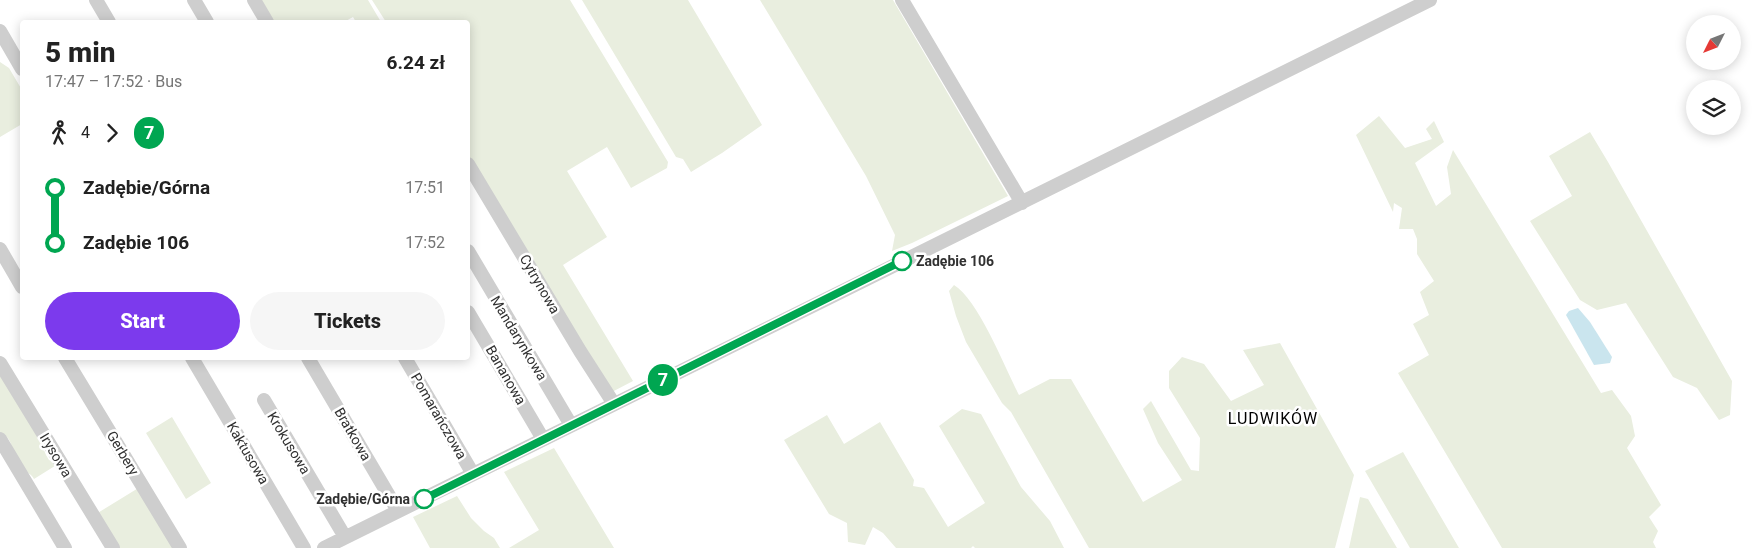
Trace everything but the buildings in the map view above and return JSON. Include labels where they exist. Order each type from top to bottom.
[{"type":"street","points":[[96,0],[108,20]]},
{"type":"street","points":[[194,0],[207,20]]},
{"type":"street","points":[[254,0],[266,20]]},
{"type":"street","points":[[902,0],[1022,203]]},
{"type":"street","points":[[324,548],[1430,0]]},
{"type":"street","points":[[0,31],[20,66]]},
{"type":"street","name":"Cytrynowa","points":[[470,167],[583,357],[614,404]]},
{"type":"street","points":[[0,249],[20,283]]},
{"type":"street","name":"Mandarynkowa","points":[[470,254],[571,425]]},
{"type":"street","name":"Bananowa","points":[[470,315],[543,439]]},
{"type":"street","name":"Gerbery","points":[[66,360],[180,548]]},
{"type":"street","name":"Kaktusowa","points":[[193,360],[304,548]]},
{"type":"street","name":"Bratkowa","points":[[309,360],[398,511]]},
{"type":"street","name":"Pomarańczowa","points":[[406,360],[473,474]]},
{"type":"street","name":"Irysowa","points":[[0,363],[113,548]]},
{"type":"street","name":"Krokusowa","points":[[264,400],[345,537]]},
{"type":"street","points":[[0,439],[65,548]]},
{"type":"shaded area","points":[[257,0],[368,0],[380,20],[355,20],[353,17],[348,20],[270,20]]},
{"type":"shaded area","points":[[372,0],[570,0],[668,162],[667,168],[631,188],[607,147],[567,171],[607,237],[563,265],[633,381],[610,393],[470,161],[470,20],[385,20]]},
{"type":"shaded area","points":[[582,0],[688,0],[762,125],[691,172],[683,159],[676,157]]},
{"type":"shaded area","points":[[760,0],[893,0],[1008,196],[892,251],[895,235],[866,176]]},
{"type":"shaded area","points":[[0,62],[9,68],[20,87],[20,125],[0,137]]},
{"type":"shaded area","points":[[1379,116],[1405,148],[1432,139],[1426,129],[1434,121],[1444,142],[1415,163],[1436,206],[1451,194],[1447,167],[1453,150],[1601,393],[1612,390],[1631,416],[1635,436],[1627,448],[1661,505],[1649,517],[1658,531],[1653,542],[1656,548],[1502,548],[1398,373],[1429,355],[1413,324],[1429,315],[1420,292],[1434,281],[1417,254],[1417,239],[1413,229],[1399,229],[1402,208],[1394,203],[1393,212],[1356,135]]},
{"type":"shaded area","points":[[1590,132],[1732,381],[1730,415],[1719,420],[1697,388],[1673,377],[1626,303],[1597,310],[1580,300],[1530,221],[1572,196],[1549,156]]},
{"type":"shaded area","points":[[954,285],[972,304],[981,319],[1019,395],[1050,379],[1071,379],[1143,502],[1182,480],[1158,443],[1143,409],[1151,401],[1191,470],[1199,471],[1200,438],[1169,388],[1169,371],[1182,357],[1204,364],[1231,401],[1264,385],[1243,350],[1280,343],[1354,475],[1335,548],[1089,548],[1011,412],[1002,403],[966,342],[949,291]]},
{"type":"shaded area","points":[[0,368],[35,428],[49,460],[58,464],[34,479],[24,470],[16,458],[9,440],[0,432]]},
{"type":"shaded area","points":[[962,409],[981,414],[1021,487],[1050,521],[1064,548],[975,548],[973,546],[971,548],[896,548],[883,533],[873,527],[865,545],[848,542],[847,523],[829,514],[784,440],[827,415],[844,444],[880,422],[914,480],[913,486],[924,488],[948,527],[985,503],[939,426]]},
{"type":"shaded area","points":[[172,417],[211,483],[186,499],[146,433]]},
{"type":"shaded area","points":[[554,448],[614,548],[509,548],[539,530],[504,472]]},
{"type":"shaded area","points":[[1403,452],[1459,548],[1410,548],[1365,471]]},
{"type":"shaded area","points":[[140,487],[177,548],[116,548],[96,514]]},
{"type":"shaded area","points":[[457,496],[471,518],[494,538],[500,548],[430,548],[413,517]]},
{"type":"shaded area","points":[[1360,497],[1368,499],[1397,548],[1349,548]]},
{"type":"water","points":[[1578,308],[1590,322],[1612,357],[1610,363],[1594,365],[1566,315],[1569,311]]},
{"type":"bus line","name":"7","points":[[424,499],[902,261]]},
{"type":"place","name":"Zadębie 106","points":[[902,261]]},
{"type":"place","name":"Zadębie/Górna","points":[[424,499]]},
{"type":"district","name":"LUDWIKÓW","points":[[1273,418]]}]
